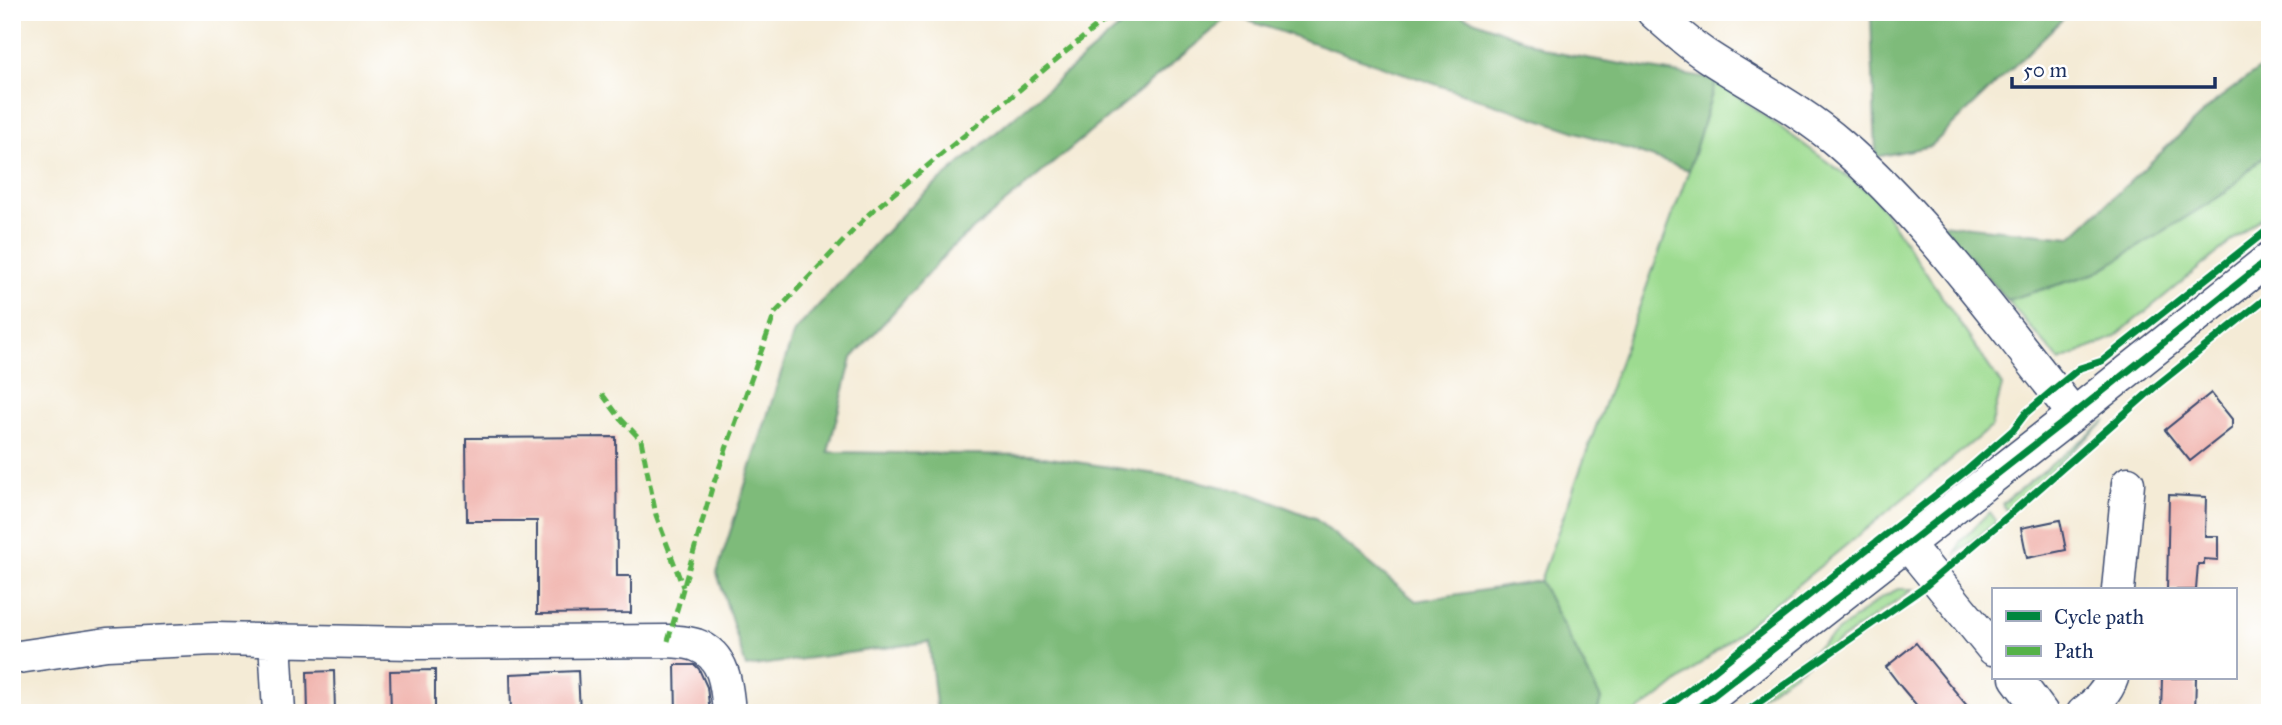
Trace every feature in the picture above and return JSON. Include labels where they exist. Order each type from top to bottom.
[{"type":"street","points":[[1653,12],[1704,54],[1807,118],[1864,166],[1892,193],[1956,268],[2074,414]]},
{"type":"street","points":[[1691,713],[2270,258]]},
{"type":"street","points":[[2118,588],[2128,483]]},
{"type":"street","points":[[1907,544],[1992,648]]},
{"type":"street","points":[[12,658],[107,644],[215,639],[412,643],[668,641],[695,644],[709,651],[720,664],[727,688],[729,713]]},
{"type":"street","points":[[275,640],[279,713]]},
{"type":"street","points":[[2017,680],[2042,713]]},
{"type":"street","points":[[2083,713],[2097,703],[2111,680]]},
{"type":"green space","points":[[1137,12],[1453,12],[1557,53],[1716,80],[1689,170],[1231,15],[951,248],[852,358],[828,452],[1030,455],[1189,479],[1252,494],[1314,518],[1416,601],[1540,581],[1601,699],[1597,713],[937,713],[929,642],[746,667],[717,573],[794,332],[908,208]]},
{"type":"green space","points":[[1868,12],[2070,12],[1931,146],[1876,157],[1871,16]]},
{"type":"green space","points":[[2270,61],[2270,150],[2225,193],[2096,273],[2007,300],[1941,224],[2071,237],[2217,100]]},
{"type":"green space","points":[[1716,80],[1874,196],[2002,386],[1991,427],[1666,692],[1635,713],[1597,713],[1601,699],[1540,581],[1689,170]]},
{"type":"green space","points":[[12,124],[20,141],[12,213]]},
{"type":"green space","points":[[2270,150],[2270,210],[2113,338],[2060,361],[2007,300],[2096,273],[2225,193]]},
{"type":"green space","points":[[2107,420],[2007,511],[2002,504]]},
{"type":"green space","points":[[1989,512],[1996,522],[1956,554],[1960,542]]},
{"type":"green space","points":[[1898,589],[1913,589],[1745,708],[1743,705],[1882,597]]},
{"type":"building","points":[[2211,393],[2232,419],[2232,428],[2190,461],[2165,430]]},
{"type":"building","points":[[616,437],[617,576],[631,576],[631,613],[537,614],[537,521],[467,521],[466,438]]},
{"type":"building","points":[[2169,495],[2206,497],[2205,536],[2218,536],[2218,560],[2204,559],[2204,564],[2198,564],[2196,588],[2167,588]]},
{"type":"building","points":[[2060,520],[2066,550],[2027,558],[2021,528]]},
{"type":"building","points":[[1916,643],[1973,713],[1923,713],[1902,688],[1886,667]]},
{"type":"building","points":[[675,665],[695,665],[699,669],[707,687],[710,713],[676,713]]},
{"type":"building","points":[[435,670],[435,713],[391,713],[390,671]]},
{"type":"building","points":[[334,671],[335,713],[308,713],[307,672]]},
{"type":"building","points":[[578,671],[580,713],[511,713],[510,674]]},
{"type":"building","points":[[2162,680],[2196,680],[2195,713],[2161,713]]},
{"type":"marked path","points":[[668,641],[712,488],[775,313],[869,214],[1114,12]]},
{"type":"marked path","points":[[602,394],[641,440],[656,515],[683,587]]},
{"type":"cycle path","points":[[1660,713],[1966,471],[2013,430],[2026,413],[2080,368],[2102,361],[2270,228]]},
{"type":"cycle path","points":[[1691,713],[2270,258]]},
{"type":"cycle path","points":[[1744,713],[1922,589],[2156,386],[2270,295]]}]
